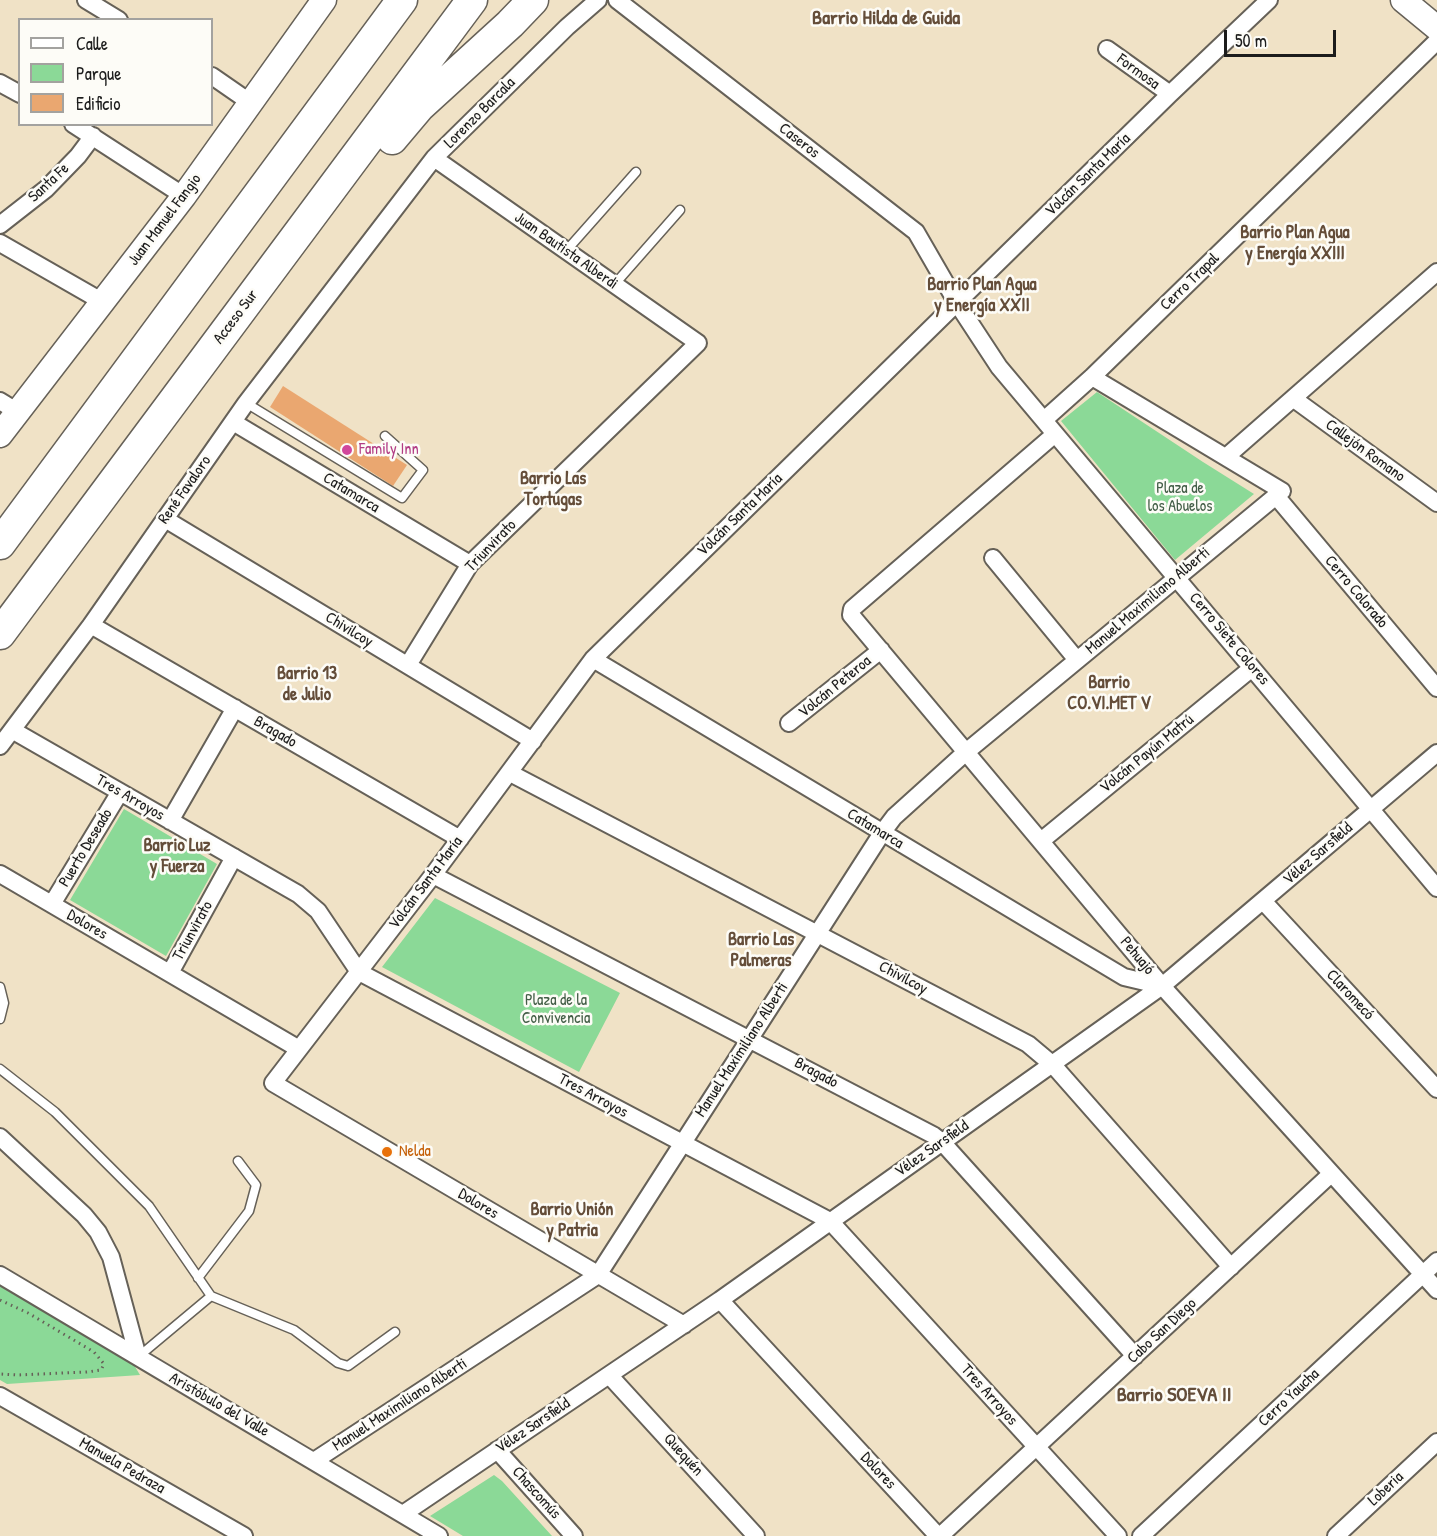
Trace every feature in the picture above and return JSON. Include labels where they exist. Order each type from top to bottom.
[{"type":"highway","points":[[251,205],[384,0]]},
{"type":"highway","points":[[0,544],[402,0]]},
{"type":"highway","name":"Acceso Sur","points":[[0,634],[472,0]]},
{"type":"highway","points":[[238,315],[419,107],[510,24],[532,0]]},
{"type":"street","points":[[86,0],[116,18]]},
{"type":"street","name":"Juan Manuel Fangio","points":[[0,435],[9,406],[103,302],[184,196],[324,0]]},
{"type":"street","name":"Lorenzo Barcala","points":[[373,236],[434,158],[567,27],[598,0]]},
{"type":"street","name":"Caseros","points":[[617,0],[916,232],[957,303]]},
{"type":"street","name":"Volcán Santa María","points":[[273,1083],[510,773],[593,659],[1269,0]]},
{"type":"street","points":[[1403,0],[1437,28]]},
{"type":"street","name":"Cerro Trapal","points":[[1044,420],[1092,377],[1437,41]]},
{"type":"street","name":"Formosa","points":[[1107,49],[1170,94]]},
{"type":"street","points":[[213,77],[251,103]]},
{"type":"street","points":[[0,83],[18,93]]},
{"type":"street","points":[[77,126],[184,196]]},
{"type":"street","name":"Santa Fe","points":[[0,225],[46,189],[78,156],[93,135]]},
{"type":"street","name":"Juan Bautista Alberdi","points":[[434,158],[698,343]]},
{"type":"street","name":"René Favaloro","points":[[0,746],[91,625],[246,403],[373,236]]},
{"type":"street","points":[[0,243],[103,302]]},
{"type":"street","points":[[1226,457],[1437,273]]},
{"type":"street","name":"Cerro Siete Colores","points":[[957,303],[999,367],[1437,888]]},
{"type":"street","name":"Triunvirato","points":[[408,665],[470,564],[698,343]]},
{"type":"street","name":"Cerro Colorado","points":[[1092,377],[1226,457],[1279,493],[1437,688]]},
{"type":"street","name":"Callejón Romano","points":[[1294,399],[1437,503]]},
{"type":"street","name":"Catamarca","points":[[233,422],[470,564]]},
{"type":"street","name":"Pehuajó","points":[[1055,434],[851,611],[851,615],[1162,986],[1437,1290]]},
{"type":"street","name":"Manuel Maximiliano Alberti","points":[[314,1461],[598,1275],[894,817],[966,752],[1279,493]]},
{"type":"street","name":"Chivilcoy","points":[[165,519],[533,741]]},
{"type":"street","points":[[993,558],[1077,660]]},
{"type":"street","name":"Bragado","points":[[91,625],[460,839]]},
{"type":"street","name":"Volcán Peteroa","points":[[789,723],[881,650]]},
{"type":"street","name":"Catamarca","points":[[593,659],[1124,977],[1162,986]]},
{"type":"street","name":"Volcán Payún Matrú","points":[[1041,841],[1252,668]]},
{"type":"street","points":[[170,820],[235,708]]},
{"type":"street","name":"Tres Arroyos","points":[[12,730],[309,902],[318,911],[359,972],[830,1221],[1118,1536]]},
{"type":"street","name":"Vélez Sarsfield","points":[[402,1514],[720,1300],[1162,986],[1437,753]]},
{"type":"street","name":"Chivilcoy","points":[[510,773],[1028,1044],[1053,1065],[1231,1267]]},
{"type":"street","name":"Puerto Deseado","points":[[52,904],[120,792]]},
{"type":"street","name":"Triunvirato","points":[[170,973],[234,857]]},
{"type":"street","name":"Dolores","points":[[0,874],[299,1049]]},
{"type":"street","name":"Bragado","points":[[433,875],[933,1135],[942,1142],[1135,1356]]},
{"type":"street","name":"Claromecó","points":[[1263,902],[1437,1089]]},
{"type":"street","name":"Dolores","points":[[273,1083],[684,1324]]},
{"type":"street","points":[[0,1137],[84,1215],[98,1232],[111,1257],[138,1357]]},
{"type":"street","name":"Cabo San Diego","points":[[939,1536],[1331,1174]]},
{"type":"street","name":"Cerro Yaucha","points":[[1141,1536],[1437,1261]]},
{"type":"street","name":"Aristóbulo del Valle","points":[[0,1275],[314,1461],[431,1534]]},
{"type":"street","name":"Dolores","points":[[720,1300],[939,1536]]},
{"type":"street","name":"Quequén","points":[[609,1375],[756,1536]]},
{"type":"street","name":"Manuela Pedraza","points":[[0,1396],[244,1536]]},
{"type":"street","name":"Loberia","points":[[1336,1536],[1437,1442]]},
{"type":"street","name":"Chascomús","points":[[497,1450],[574,1536]]},
{"type":"lane","points":[[566,251],[636,172]]},
{"type":"lane","points":[[614,285],[680,210]]},
{"type":"lane","points":[[246,403],[402,498],[423,470],[385,436]]},
{"type":"lane","points":[[0,987],[4,1003],[0,1019]]},
{"type":"lane","points":[[0,1069],[55,1112],[149,1206],[211,1296],[294,1330],[338,1363],[348,1366],[395,1332]]},
{"type":"lane","points":[[198,1278],[249,1211],[256,1185],[238,1161]]},
{"type":"lane","points":[[138,1357],[211,1296]]},
{"type":"path","points":[[0,1300],[28,1313],[94,1352],[104,1364],[101,1370],[87,1372],[0,1374]]},
{"type":"green space","name":"Plaza de los Abuelos","points":[[1097,392],[1254,494],[1175,560],[1061,421]]},
{"type":"green space","points":[[124,809],[217,864],[166,956],[70,900]]},
{"type":"green space","name":"Plaza de la Convivencia","points":[[435,898],[620,993],[579,1072],[382,967]]},
{"type":"green space","points":[[0,1286],[134,1365],[140,1375],[7,1384],[0,1380]]},
{"type":"green space","points":[[494,1475],[552,1536],[463,1536],[430,1516]]},
{"type":"building","points":[[283,386],[407,465],[393,486],[270,407]]},
{"type":"place","name":"Family Inn","points":[[347,450]]},
{"type":"place","name":"Nelda","points":[[387,1152]]},
{"type":"district","name":"Barrio Hilda de Guida","points":[[886,19]]},
{"type":"district","name":"Barrio Plan Agua y Energía XXIII","points":[[1295,243]]},
{"type":"district","name":"Barrio Plan Agua y Energía XXII","points":[[982,295]]},
{"type":"district","name":"Barrio Las Tortugas","points":[[553,489]]},
{"type":"district","name":"Barrio 13 de Julio","points":[[307,684]]},
{"type":"district","name":"Barrio CO.VI.MET V","points":[[1109,693]]},
{"type":"district","name":"Barrio Luz y Fuerza","points":[[177,856]]},
{"type":"district","name":"Barrio Las Palmeras","points":[[761,950]]},
{"type":"district","name":"Barrio Unión y Patria","points":[[572,1220]]},
{"type":"district","name":"Barrio SOEVA II","points":[[1174,1396]]}]
